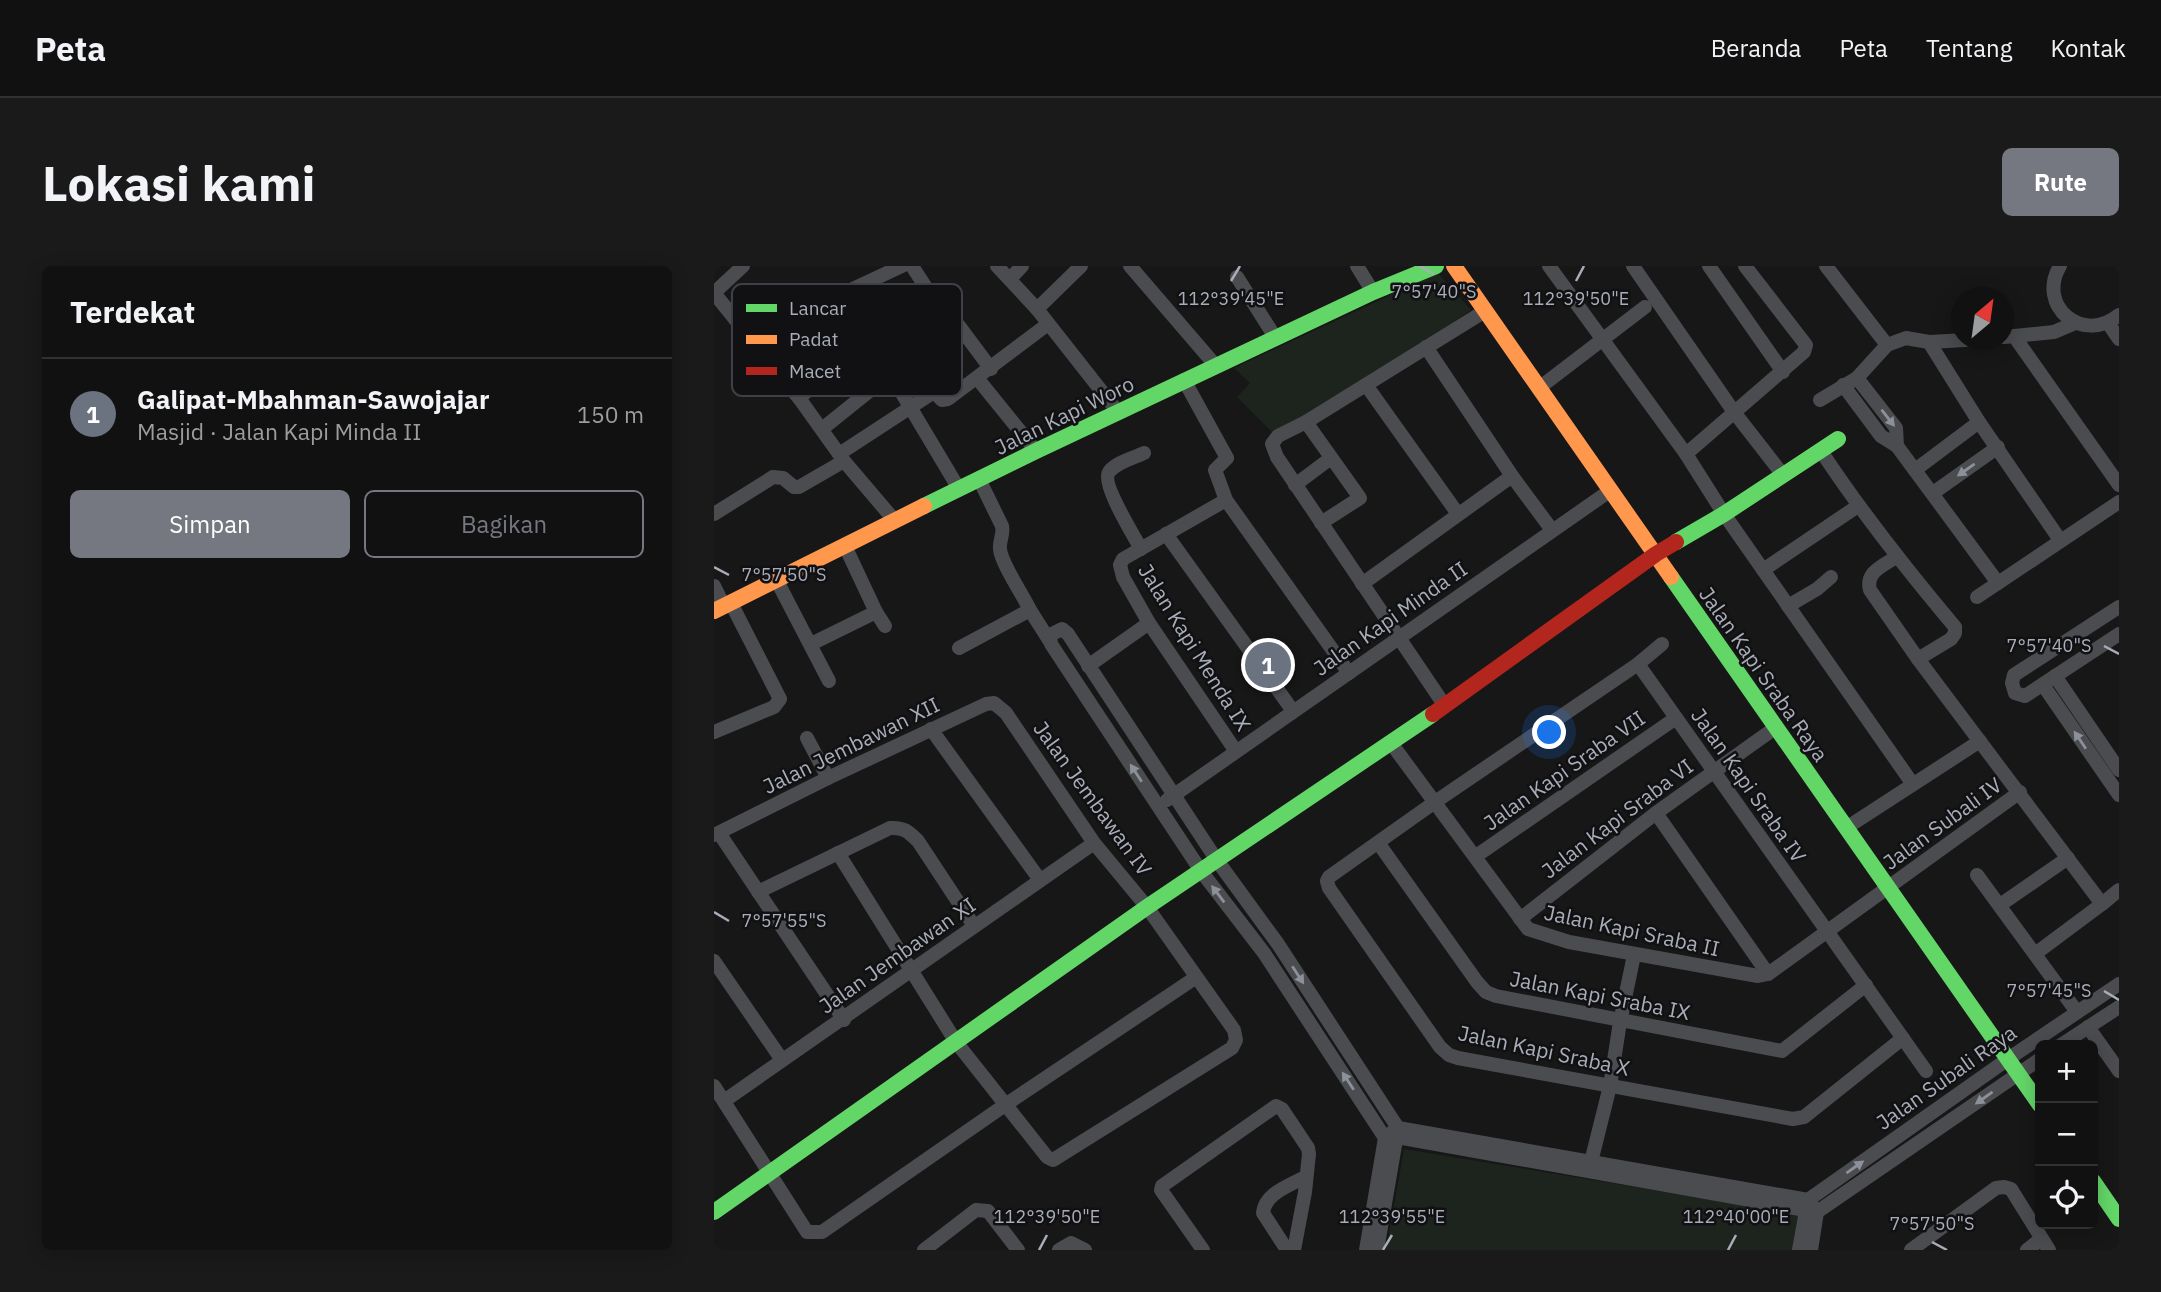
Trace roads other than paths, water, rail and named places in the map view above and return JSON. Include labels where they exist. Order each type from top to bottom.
[{"type":"street","points":[[732,315],[714,293],[743,266]]},
{"type":"street","points":[[863,284],[902,266]]},
{"type":"street","points":[[912,266],[924,284]]},
{"type":"street","points":[[997,266],[1037,309],[1118,412]]},
{"type":"street","points":[[1010,279],[1022,266]]},
{"type":"street","points":[[1037,309],[1081,266]]},
{"type":"street","points":[[1130,266],[1216,366]]},
{"type":"street","points":[[1357,266],[1373,292]]},
{"type":"street","name":"Jalan Kapi Woro","points":[[723,607],[1184,380],[1373,292],[1436,266]]},
{"type":"street","name":"Jalan Kapi Sraba Raya","points":[[1454,266],[2039,1103]]},
{"type":"street","points":[[1549,266],[1686,454],[1724,514],[1912,783]]},
{"type":"street","points":[[1633,266],[1734,412],[1783,475]]},
{"type":"street","points":[[1709,266],[1783,372]]},
{"type":"street","points":[[1686,454],[1800,358],[1806,345],[1745,266]]},
{"type":"street","points":[[1826,266],[1887,345]]},
{"type":"street","points":[[2060,266],[2053,281],[2053,294],[2057,306],[2075,323]]},
{"type":"street","points":[[1237,277],[1275,337]]},
{"type":"street","points":[[1539,388],[1646,307]]},
{"type":"street","points":[[1445,706],[1277,457],[1272,444],[1278,436],[1306,422],[1485,311]]},
{"type":"street","points":[[2014,336],[2054,332],[2075,323],[2097,326],[2113,319],[2119,339]]},
{"type":"street","points":[[962,388],[1048,324]]},
{"type":"street","points":[[962,330],[990,369]]},
{"type":"street","points":[[1820,400],[1857,378],[1887,345],[1906,338],[1929,342],[1951,341]]},
{"type":"street","points":[[1929,342],[1979,422],[2060,540]]},
{"type":"street","points":[[2014,344],[2119,485]]},
{"type":"street","points":[[1426,347],[1512,476],[1552,530]]},
{"type":"street","points":[[977,378],[1036,451]]},
{"type":"street","points":[[1857,378],[1896,428],[1897,446]]},
{"type":"street","points":[[1184,380],[1227,458],[1215,470],[1226,500],[1349,673]]},
{"type":"street","points":[[1366,385],[1458,514]]},
{"type":"street","points":[[1843,385],[1881,436],[1897,446],[1998,583]]},
{"type":"street","points":[[801,396],[799,398],[841,458],[895,521]]},
{"type":"street","points":[[821,429],[863,396]]},
{"type":"street","points":[[904,396],[959,489]]},
{"type":"street","points":[[714,514],[773,477],[783,478],[794,487],[799,487],[928,396]]},
{"type":"street","points":[[1306,422],[1360,498],[1321,523]]},
{"type":"street","points":[[1915,470],[1979,422]]},
{"type":"street","points":[[714,1212],[1216,859],[1445,706],[1656,554],[1724,514],[1838,439]]},
{"type":"street","points":[[1933,493],[1998,447]]},
{"type":"street","points":[[1822,451],[1896,557],[1955,627],[1951,639],[1918,659]]},
{"type":"street","points":[[1141,549],[1110,491],[1107,478],[1116,466],[1144,453]]},
{"type":"street","points":[[1296,485],[1331,458]]},
{"type":"street","points":[[1362,584],[1512,476]]},
{"type":"street","points":[[979,479],[1002,526],[999,544],[1002,556],[1030,610],[1201,871],[1264,953],[1393,1134],[1589,1166],[1810,1207]]},
{"type":"street","name":"Jalan Kapi Minda II","points":[[1158,806],[1611,490]]},
{"type":"street","name":"Jalan Kapi Menda IX","points":[[1226,500],[1123,559],[1121,570],[1149,623],[1235,750]]},
{"type":"street","points":[[1978,597],[2119,502]]},
{"type":"street","points":[[1763,570],[1858,506]]},
{"type":"street","points":[[1166,534],[1293,711]]},
{"type":"street","points":[[845,546],[885,626]]},
{"type":"street","points":[[1896,557],[1871,575],[1868,582],[1870,590],[1918,659],[2102,904]]},
{"type":"street","points":[[1788,606],[1817,589],[1831,577]]},
{"type":"street","points":[[778,580],[830,681]]},
{"type":"street","points":[[714,586],[723,607],[780,699],[774,708],[714,732]]},
{"type":"street","points":[[2119,608],[2014,675],[2012,683],[2015,693],[2025,696],[2119,634]]},
{"type":"street","points":[[959,648],[1030,610]]},
{"type":"street","points":[[811,644],[876,612]]},
{"type":"street","points":[[1088,666],[1149,623]]},
{"type":"street","points":[[1049,640],[1050,635],[1065,630],[1216,859],[1278,944],[1393,1134],[1377,1250]]},
{"type":"street","name":"Jalan Kapi Sraba X","points":[[1662,644],[1638,664],[1329,877],[1329,888],[1440,1047],[1448,1055],[1458,1058],[1800,1119],[1903,1038]]},
{"type":"street","name":"Jalan Kapi Sraba IV","points":[[1638,664],[1826,931]]},
{"type":"street","points":[[2055,676],[2114,772],[2119,795]]},
{"type":"street","points":[[2043,685],[2114,772]]},
{"type":"street","name":"Jalan Jembawan XII","points":[[717,834],[828,778],[986,704],[994,704],[1006,713]]},
{"type":"street","name":"Jalan Jembawan IV","points":[[1004,1105],[1047,1157],[1058,1160],[1232,1048],[1236,1040],[1234,1030],[1147,907],[1094,843],[1006,713]]},
{"type":"street","name":"Jalan Kapi Sraba VII","points":[[1476,856],[1676,718]]},
{"type":"street","points":[[931,729],[1041,880]]},
{"type":"street","name":"Jalan Kapi Sraba VI","points":[[1520,919],[1656,813],[1775,729]]},
{"type":"street","points":[[807,738],[828,778]]},
{"type":"street","points":[[1846,828],[1980,741]]},
{"type":"street","name":"Jalan Kapi Sraba II","points":[[1391,743],[1528,929],[1543,936],[1634,955],[1758,976],[1768,974]]},
{"type":"street","name":"Jalan Subali IV","points":[[1889,888],[2020,792]]},
{"type":"street","points":[[1656,813],[1768,974],[1889,888]]},
{"type":"street","points":[[758,892],[890,828],[907,829],[918,841],[974,926]]},
{"type":"street","points":[[717,834],[844,1020]]},
{"type":"street","name":"Jalan Jembawan XI","points":[[724,1101],[844,1020],[1094,843]]},
{"type":"street","name":"Jalan Kapi Sraba IX","points":[[1379,844],[1486,992],[1496,996],[1620,1022],[1782,1051],[1866,985]]},
{"type":"street","points":[[838,853],[956,1042],[1004,1105]]},
{"type":"street","points":[[2000,905],[2068,858]]},
{"type":"street","points":[[1977,875],[2077,1012]]},
{"type":"street","points":[[2035,954],[2119,890]]},
{"type":"street","points":[[1826,931],[1926,1071]]},
{"type":"street","points":[[1264,953],[1278,944]]},
{"type":"street","points":[[1589,1166],[1610,1086],[1634,955]]},
{"type":"street","points":[[714,961],[782,1060]]},
{"type":"street","points":[[714,1086],[807,1232],[821,1232],[1004,1105],[1195,978]]},
{"type":"street","name":"Jalan Subali Raya","points":[[1810,1207],[2008,1059],[2119,984]]},
{"type":"street","points":[[2068,1040],[2119,1007]]},
{"type":"street","points":[[2088,1027],[2119,1071]]},
{"type":"street","name":"Jalan Subali Raya","points":[[1810,1207],[2035,1063]]},
{"type":"street","points":[[1203,1250],[1161,1190],[1163,1183],[1276,1106],[1282,1109],[1308,1148],[1305,1192],[1294,1250]]},
{"type":"street","points":[[1366,1250],[1393,1134]]},
{"type":"street","points":[[1287,1250],[1263,1213],[1264,1204],[1270,1196],[1305,1177]]},
{"type":"street","points":[[1911,1250],[1996,1188],[2004,1187],[2011,1189],[2045,1245],[2027,1250]]},
{"type":"street","points":[[2098,1188],[2119,1219]]},
{"type":"street","points":[[1799,1250],[1810,1207]]},
{"type":"street","points":[[1810,1207],[1811,1250]]},
{"type":"street","points":[[924,1250],[976,1210],[983,1210],[988,1211],[1018,1250]]},
{"type":"street","points":[[1059,1250],[1071,1242],[1085,1250]]},
{"type":"place","name":"Galipat-Mbahman-Sawojajar","points":[[1268,665]]}]
